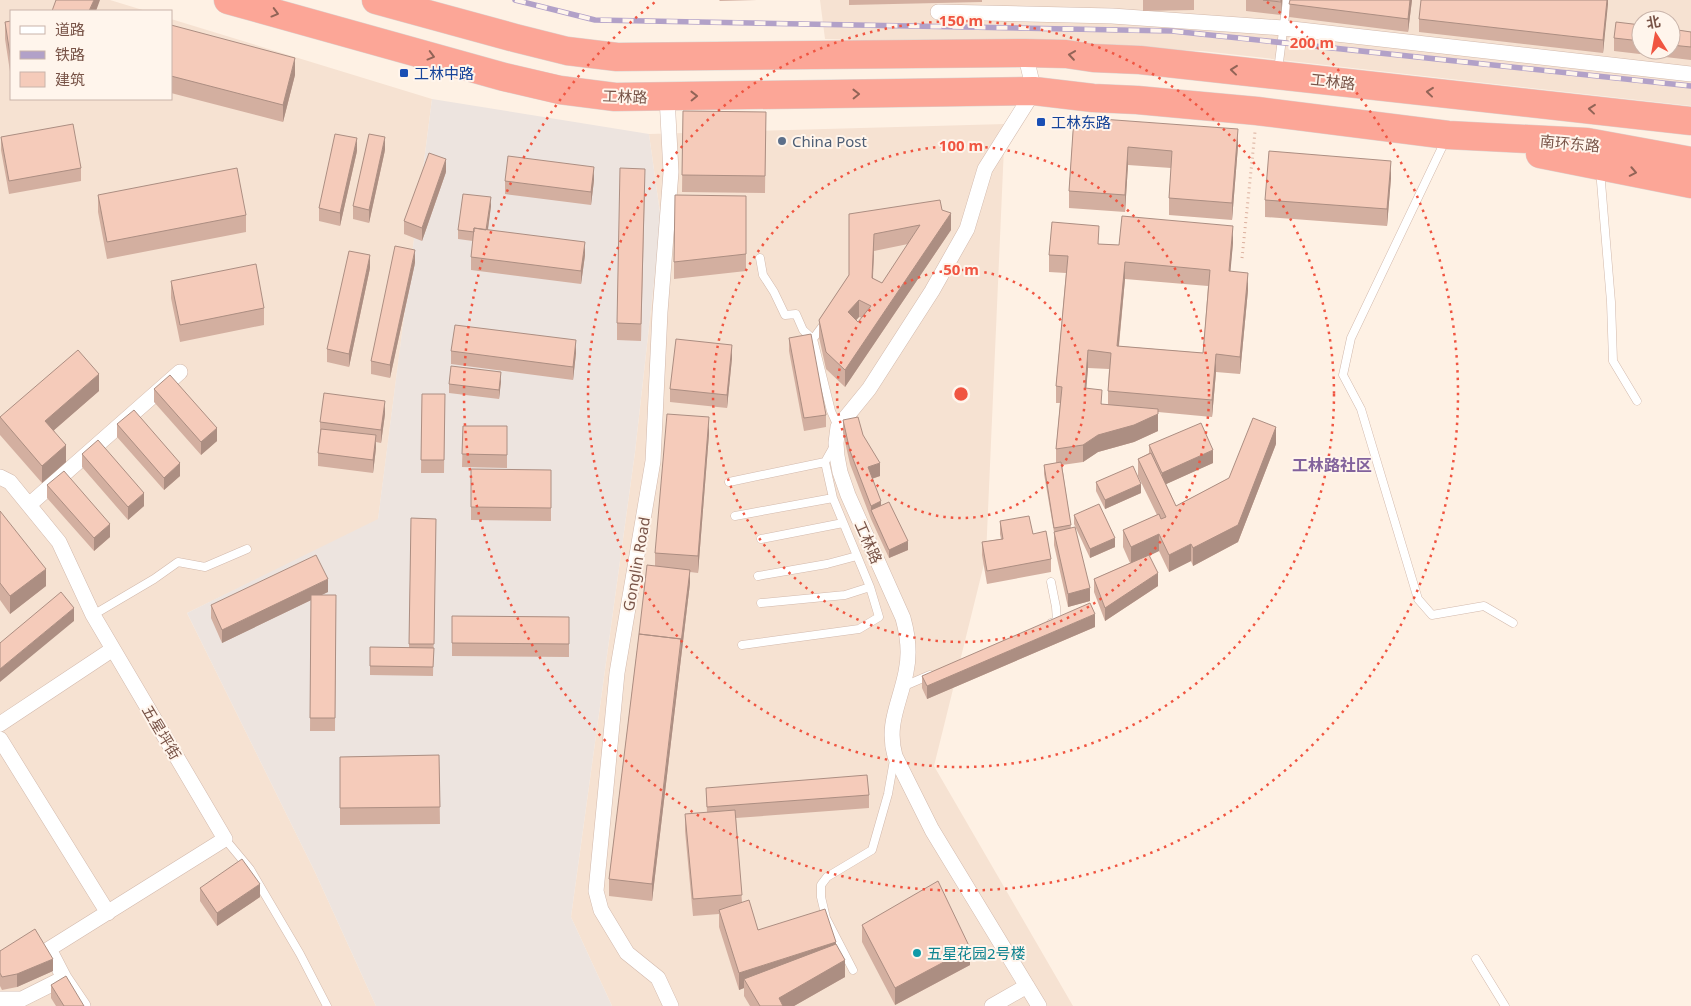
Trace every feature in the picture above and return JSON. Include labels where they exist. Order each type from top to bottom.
[{"type":"highway","name":"工林路","points":[[228,0],[504,77],[560,90],[615,97],[1034,91],[1093,98],[1257,111],[1448,135]]},
{"type":"highway","name":"工林路","points":[[376,0],[567,51],[617,57],[1025,53],[1140,60],[1640,115]]},
{"type":"highway","points":[[1640,115],[1691,111]]},
{"type":"highway","points":[[1640,115],[1691,121]]},
{"type":"highway","points":[[1448,135],[1691,184]]},
{"type":"highway","name":"南环东路","points":[[1448,135],[1587,142],[1691,161]]},
{"type":"street","points":[[938,12],[1112,16],[1283,28],[1691,74]]},
{"type":"street","points":[[838,427],[868,389],[932,291],[967,229],[985,169],[1034,91],[1025,53]]},
{"type":"street","name":"Gonglin Road","points":[[667,97],[671,172],[660,312],[653,461],[617,673],[596,891],[601,910],[627,953],[658,978],[671,1006]]},
{"type":"street","points":[[29,505],[180,372]]},
{"type":"street","name":"工林路","points":[[838,427],[836,443],[840,472],[848,495],[907,632],[906,672],[891,732],[895,756],[932,830],[1039,1006]]},
{"type":"street","name":"五星坪街","points":[[0,477],[10,482],[59,542],[93,615],[225,839]]},
{"type":"street","points":[[0,724],[113,649]]},
{"type":"street","points":[[0,739],[108,913]]},
{"type":"street","points":[[83,1006],[64,978],[49,949],[225,839]]},
{"type":"street","points":[[0,999],[22,999],[64,978]]},
{"type":"street","points":[[992,1006],[1027,986]]},
{"type":"lane","points":[[1277,75],[1287,0]]},
{"type":"lane","points":[[1448,135],[1351,338],[1343,375],[1361,410],[1418,599],[1432,615],[1484,606],[1512,623]]},
{"type":"lane","points":[[1600,166],[1611,302],[1613,361],[1638,401]]},
{"type":"lane","points":[[760,258],[763,274],[785,315],[796,314],[802,330],[813,339],[831,411],[838,427]]},
{"type":"lane","points":[[813,339],[829,318]]},
{"type":"lane","points":[[742,645],[859,629],[879,617],[870,587],[833,498],[825,462],[836,443]]},
{"type":"lane","points":[[729,482],[825,462]]},
{"type":"lane","points":[[735,516],[833,498]]},
{"type":"lane","points":[[761,539],[843,523]]},
{"type":"lane","points":[[93,615],[154,579],[178,562],[204,567],[247,549]]},
{"type":"lane","points":[[758,576],[827,564],[858,556]]},
{"type":"lane","points":[[1048,625],[1057,621],[1052,582]]},
{"type":"lane","points":[[761,603],[845,595],[870,587]]},
{"type":"lane","points":[[902,687],[938,672]]},
{"type":"lane","points":[[853,970],[826,918],[822,902],[821,885],[827,877],[872,850],[888,794],[895,756]]},
{"type":"lane","points":[[225,839],[250,870],[300,954],[327,1006]]},
{"type":"lane","points":[[1476,959],[1505,1006]]},
{"type":"path","points":[[1242,258],[1257,111]]},
{"type":"shaded area","points":[[0,0],[110,0],[143,10],[10,10],[10,100],[172,100],[172,19],[432,99],[378,520],[187,613],[315,872],[376,1006],[0,1006]]},
{"type":"shaded area","points":[[820,0],[1691,0],[1691,106],[1202,51],[825,39]]},
{"type":"shaded area","points":[[432,99],[649,134],[661,220],[635,452],[571,917],[612,1006],[376,1006],[315,872],[187,613],[378,519]]},
{"type":"shaded area","points":[[1005,124],[986,556],[934,766],[1073,1006],[612,1006],[571,917],[635,452],[661,220],[649,134]]},
{"type":"building","points":[[56,0],[94,0],[89,10],[52,10]]},
{"type":"building","points":[[1263,0],[1281,0],[1281,2]]},
{"type":"building","points":[[1290,0],[1410,0],[1408,19],[1289,4]]},
{"type":"building","points":[[1421,0],[1607,0],[1603,40],[1419,19]]},
{"type":"building","points":[[10,21],[10,54],[5,22]]},
{"type":"building","points":[[1616,22],[1631,24],[1631,40],[1614,38]]},
{"type":"building","points":[[172,25],[295,58],[283,105],[172,76]]},
{"type":"building","points":[[1681,30],[1691,32],[1691,47],[1681,46]]},
{"type":"building","points":[[683,111],[766,112],[765,176],[682,175]]},
{"type":"building","points":[[1074,117],[1238,129],[1232,203],[1169,198],[1172,151],[1128,147],[1125,195],[1069,191]]},
{"type":"building","points":[[73,124],[81,168],[9,181],[1,137]]},
{"type":"building","points":[[335,134],[357,138],[340,213],[319,208]]},
{"type":"building","points":[[369,134],[385,137],[369,210],[353,206]]},
{"type":"building","points":[[1269,151],[1391,161],[1387,209],[1265,200]]},
{"type":"building","points":[[429,153],[446,159],[422,228],[404,221]]},
{"type":"building","points":[[508,156],[594,167],[591,192],[505,181]]},
{"type":"building","points":[[237,168],[246,215],[107,242],[98,195]]},
{"type":"building","points":[[620,168],[645,169],[641,324],[617,323]]},
{"type":"building","points":[[463,194],[491,197],[486,230],[474,228],[474,232],[458,230]]},
{"type":"building","points":[[675,195],[746,196],[746,254],[674,262]]},
{"type":"building","points":[[940,200],[942,210],[951,213],[845,370],[826,352],[819,320],[849,275],[849,214]],"holes":[[[920,225],[882,283],[872,278],[874,234]],[[859,300],[871,306],[858,322],[848,312]]]},
{"type":"building","points":[[1122,216],[1233,226],[1229,271],[1248,273],[1240,357],[1216,354],[1212,400],[1108,391],[1111,353],[1088,350],[1085,388],[1102,390],[1101,404],[1158,409],[1158,414],[1134,425],[1098,435],[1083,445],[1056,449],[1062,387],[1056,386],[1068,256],[1049,255],[1052,222],[1099,226],[1098,244],[1119,245]],"holes":[[[1125,262],[1210,270],[1203,353],[1117,346]]]},
{"type":"building","points":[[474,228],[585,242],[581,271],[471,257]]},
{"type":"building","points":[[395,246],[415,250],[390,365],[371,361]]},
{"type":"building","points":[[349,251],[370,255],[349,354],[327,349]]},
{"type":"building","points":[[256,264],[264,308],[180,325],[171,281]]},
{"type":"building","points":[[455,325],[576,340],[573,367],[451,351]]},
{"type":"building","points":[[811,334],[826,415],[804,418],[789,338]]},
{"type":"building","points":[[676,339],[732,345],[727,395],[670,389]]},
{"type":"building","points":[[78,350],[99,374],[45,421],[66,445],[42,466],[0,417]]},
{"type":"building","points":[[451,366],[501,372],[499,390],[449,384]]},
{"type":"building","points":[[170,375],[217,428],[201,442],[154,389]]},
{"type":"building","points":[[324,393],[385,401],[381,430],[320,422]]},
{"type":"building","points":[[422,394],[445,394],[444,460],[421,460]]},
{"type":"building","points":[[134,410],[180,463],[164,478],[117,424]]},
{"type":"building","points":[[667,414],[709,417],[698,556],[655,553]]},
{"type":"building","points":[[858,417],[863,435],[880,463],[868,467],[881,501],[871,506],[850,451],[843,420]]},
{"type":"building","points":[[1253,418],[1276,427],[1238,525],[1193,548],[1191,544],[1169,555],[1159,534],[1131,547],[1123,530],[1159,514],[1161,519],[1166,517],[1138,459],[1151,453],[1176,506],[1229,478]]},
{"type":"building","points":[[1201,423],[1213,450],[1162,473],[1149,445]]},
{"type":"building","points":[[463,426],[507,426],[507,455],[462,454]]},
{"type":"building","points":[[321,429],[376,435],[373,460],[318,453]]},
{"type":"building","points":[[98,440],[144,493],[128,507],[82,454]]},
{"type":"building","points":[[1061,462],[1071,525],[1054,528],[1044,465]]},
{"type":"building","points":[[1133,466],[1141,484],[1105,500],[1096,482]]},
{"type":"building","points":[[471,469],[551,470],[551,508],[471,507]]},
{"type":"building","points":[[64,471],[110,524],[94,538],[47,485]]},
{"type":"building","points":[[889,502],[908,541],[889,550],[871,510]]},
{"type":"building","points":[[1099,504],[1115,538],[1090,549],[1074,515]]},
{"type":"building","points":[[0,511],[46,569],[10,596],[0,583]]},
{"type":"building","points":[[1029,516],[1033,534],[1046,531],[1051,559],[987,571],[982,542],[1003,539],[1000,521]]},
{"type":"building","points":[[411,518],[436,519],[434,644],[409,644]]},
{"type":"building","points":[[1075,527],[1090,588],[1068,594],[1054,532]]},
{"type":"building","points":[[316,555],[328,579],[222,630],[211,605]]},
{"type":"building","points":[[1149,555],[1158,573],[1105,608],[1094,579]]},
{"type":"building","points":[[647,565],[690,570],[681,643],[681,639],[639,634]]},
{"type":"building","points":[[61,592],[74,608],[0,669],[0,643]]},
{"type":"building","points":[[311,595],[336,595],[335,718],[310,718]]},
{"type":"building","points":[[1090,603],[1095,614],[927,686],[922,676]]},
{"type":"building","points":[[452,616],[569,617],[569,644],[452,643]]},
{"type":"building","points":[[639,634],[681,639],[652,884],[609,879]]},
{"type":"building","points":[[370,647],[434,648],[433,667],[370,666]]},
{"type":"building","points":[[439,755],[440,807],[340,808],[340,757]]},
{"type":"building","points":[[867,775],[869,795],[707,807],[706,788]]},
{"type":"building","points":[[735,810],[742,895],[693,899],[685,814]]},
{"type":"building","points":[[242,859],[260,884],[217,913],[200,888]]},
{"type":"building","name":"五星花园2号楼","points":[[938,881],[970,948],[895,988],[862,925]]},
{"type":"building","points":[[749,900],[758,930],[825,909],[836,942],[739,973],[719,910]]},
{"type":"building","points":[[35,929],[53,959],[17,974],[2,977],[0,973],[0,951]]},
{"type":"building","points":[[836,944],[845,960],[779,998],[783,1006],[760,1006],[744,979]]},
{"type":"building","points":[[66,976],[84,1006],[64,1006],[51,985]]},
{"type":"railway","points":[[515,0],[595,20],[1172,31],[1691,86]]},
{"type":"place","name":"工林中路","points":[[404,73]]},
{"type":"place","name":"工林东路","points":[[1041,122]]},
{"type":"place","name":"China Post","points":[[782,141]]},
{"type":"place","name":"五星花园2号楼","points":[[917,953]]},
{"type":"district","name":"工林路社区","points":[[1332,465]]}]
